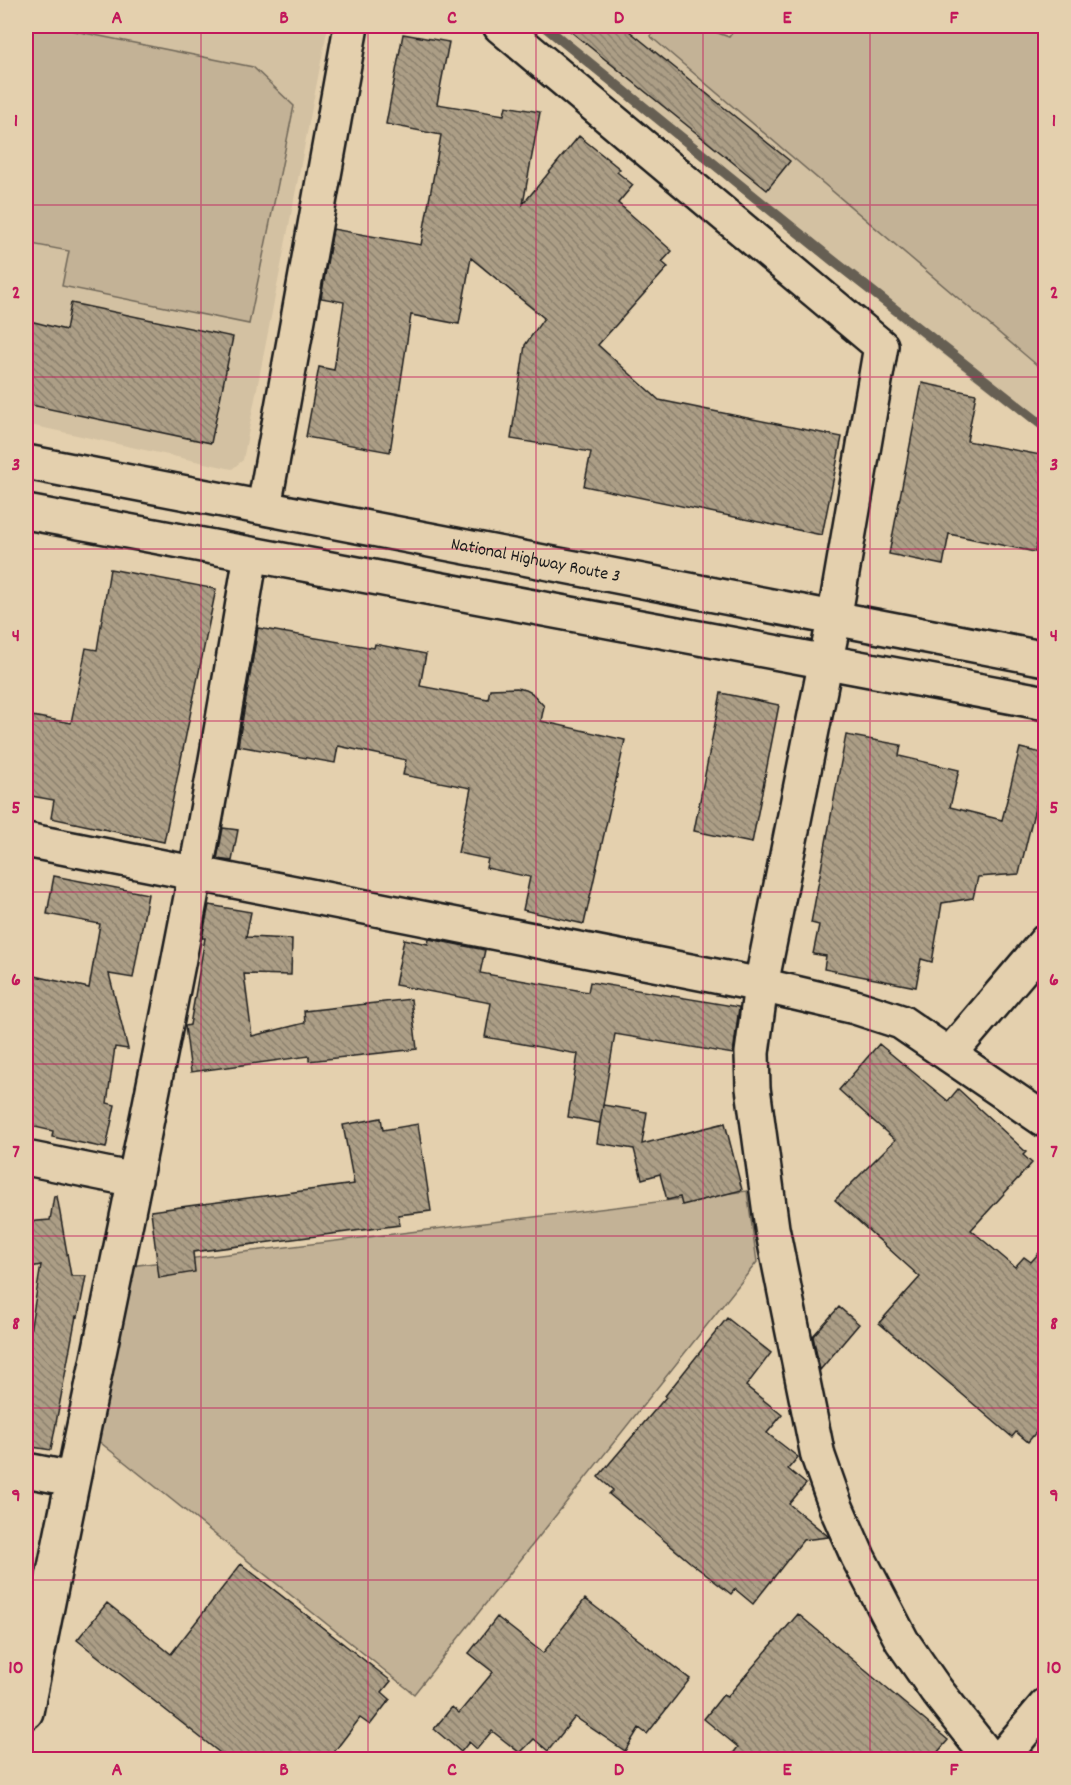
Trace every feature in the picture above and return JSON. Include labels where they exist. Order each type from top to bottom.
[{"type":"main road","points":[[264,507],[351,26]]},
{"type":"main road","points":[[500,26],[881,346],[826,663],[761,985],[753,1053],[753,1088],[772,1228],[818,1456],[836,1507],[858,1557],[902,1641],[943,1699],[991,1760]]},
{"type":"main road","name":"National Highway Route 3","points":[[26,462],[834,620],[1046,659]]},
{"type":"main road","points":[[26,512],[1046,703]]},
{"type":"main road","points":[[26,1713],[195,874],[251,555]]},
{"type":"main road","points":[[26,840],[761,985],[855,1007],[901,1022],[1046,1121]]},
{"type":"main road","points":[[949,1055],[1046,941]]},
{"type":"main road","points":[[26,1158],[135,1180]]},
{"type":"main road","points":[[26,1470],[72,1479]]},
{"type":"main road","points":[[999,1760],[1046,1705]]},
{"type":"shaded area","points":[[26,26],[328,26],[243,460],[232,469],[26,424]]},
{"type":"shaded area","points":[[26,26],[50,26],[253,67],[294,106],[249,324],[62,286],[69,251],[26,243]]},
{"type":"shaded area","points":[[542,26],[1045,26],[1045,434],[910,329]]},
{"type":"shaded area","points":[[659,26],[699,26],[729,37],[735,29],[733,26],[1045,26],[1045,372],[650,36]]},
{"type":"shaded area","points":[[747,1191],[757,1262],[414,1694],[96,1439],[130,1266]]},
{"type":"building","points":[[564,26],[623,26],[790,161],[767,190]]},
{"type":"building","points":[[403,34],[449,42],[437,104],[504,115],[506,106],[540,112],[523,204],[579,136],[620,169],[617,172],[633,185],[618,203],[672,251],[662,262],[668,267],[598,345],[659,400],[842,437],[822,535],[584,486],[591,452],[511,439],[525,345],[544,318],[471,258],[459,324],[411,315],[390,452],[306,437],[319,367],[334,370],[344,302],[321,298],[333,229],[421,245],[441,135],[386,124]]},
{"type":"building","points":[[71,303],[233,337],[211,443],[26,404],[26,320],[66,330]]},
{"type":"building","points":[[922,383],[976,394],[967,441],[1046,456],[1046,498],[1035,552],[949,534],[943,565],[889,554]]},
{"type":"building","points":[[110,569],[216,589],[164,842],[51,818],[54,800],[26,795],[26,715],[71,723],[86,648],[97,650]]},
{"type":"building","points":[[258,628],[374,648],[375,644],[426,654],[420,686],[488,699],[490,689],[526,690],[544,706],[541,721],[625,740],[584,924],[523,910],[530,877],[486,868],[488,859],[458,853],[471,788],[403,775],[406,760],[338,746],[335,763],[238,746]]},
{"type":"building","points":[[721,693],[779,705],[752,843],[694,831]]},
{"type":"building","points":[[846,735],[901,745],[899,756],[959,770],[950,807],[1002,820],[1020,748],[1046,754],[1046,802],[1037,800],[1019,874],[978,877],[973,898],[942,903],[932,962],[921,959],[916,987],[824,969],[826,956],[813,954],[819,925],[811,923]]},
{"type":"building","points":[[223,828],[238,830],[232,861],[217,859]]},
{"type":"building","points":[[54,876],[148,894],[133,978],[109,974],[128,1049],[115,1047],[107,1103],[115,1105],[106,1148],[52,1137],[53,1131],[26,1125],[26,974],[89,988],[100,924],[47,914]]},
{"type":"building","points":[[209,905],[251,912],[246,937],[292,939],[291,975],[244,974],[252,1036],[305,1023],[304,1011],[411,999],[417,1049],[309,1061],[309,1056],[191,1072],[185,1026],[190,1025]]},
{"type":"building","points":[[404,939],[428,944],[429,939],[485,950],[480,973],[588,992],[590,982],[739,1007],[733,1054],[615,1034],[600,1123],[568,1117],[578,1054],[485,1037],[491,1003],[395,985]]},
{"type":"building","points":[[879,1044],[948,1101],[958,1089],[1026,1152],[1023,1155],[1032,1163],[971,1230],[1015,1267],[1024,1257],[1031,1262],[1046,1245],[1046,1420],[1028,1442],[1016,1432],[1012,1437],[879,1323],[920,1277],[835,1200],[895,1140],[839,1090]]},
{"type":"building","points":[[603,1105],[647,1112],[642,1144],[725,1123],[742,1190],[682,1205],[680,1197],[667,1200],[660,1174],[642,1179],[634,1149],[597,1143]]},
{"type":"building","points":[[381,1118],[383,1130],[418,1124],[431,1211],[398,1215],[400,1225],[193,1252],[195,1272],[159,1278],[151,1211],[354,1184],[343,1125]]},
{"type":"building","points":[[54,1196],[57,1196],[71,1276],[86,1276],[78,1317],[76,1316],[51,1450],[26,1446],[26,1356],[41,1265],[26,1268],[26,1222],[50,1220]]},
{"type":"building","points":[[839,1307],[859,1324],[820,1370],[813,1336]]},
{"type":"building","points":[[727,1318],[771,1353],[746,1386],[782,1415],[767,1433],[798,1457],[788,1469],[806,1484],[789,1504],[829,1537],[803,1540],[753,1604],[735,1589],[731,1594],[691,1563],[609,1494],[613,1490],[598,1477],[666,1397]]},
{"type":"building","points":[[241,1564],[391,1681],[382,1692],[390,1699],[370,1725],[360,1718],[328,1760],[229,1760],[77,1640],[107,1603],[171,1654]]},
{"type":"building","points":[[585,1599],[690,1679],[647,1734],[639,1728],[625,1751],[575,1717],[548,1751],[534,1739],[520,1753],[492,1731],[477,1749],[469,1742],[461,1752],[434,1729],[452,1707],[459,1713],[493,1672],[469,1653],[497,1617],[543,1653]]},
{"type":"building","points":[[798,1614],[948,1740],[931,1760],[728,1760],[738,1747],[704,1719],[723,1695],[727,1697]]},
{"type":"waterway","points":[[544,26],[831,259],[1046,428]]}]
